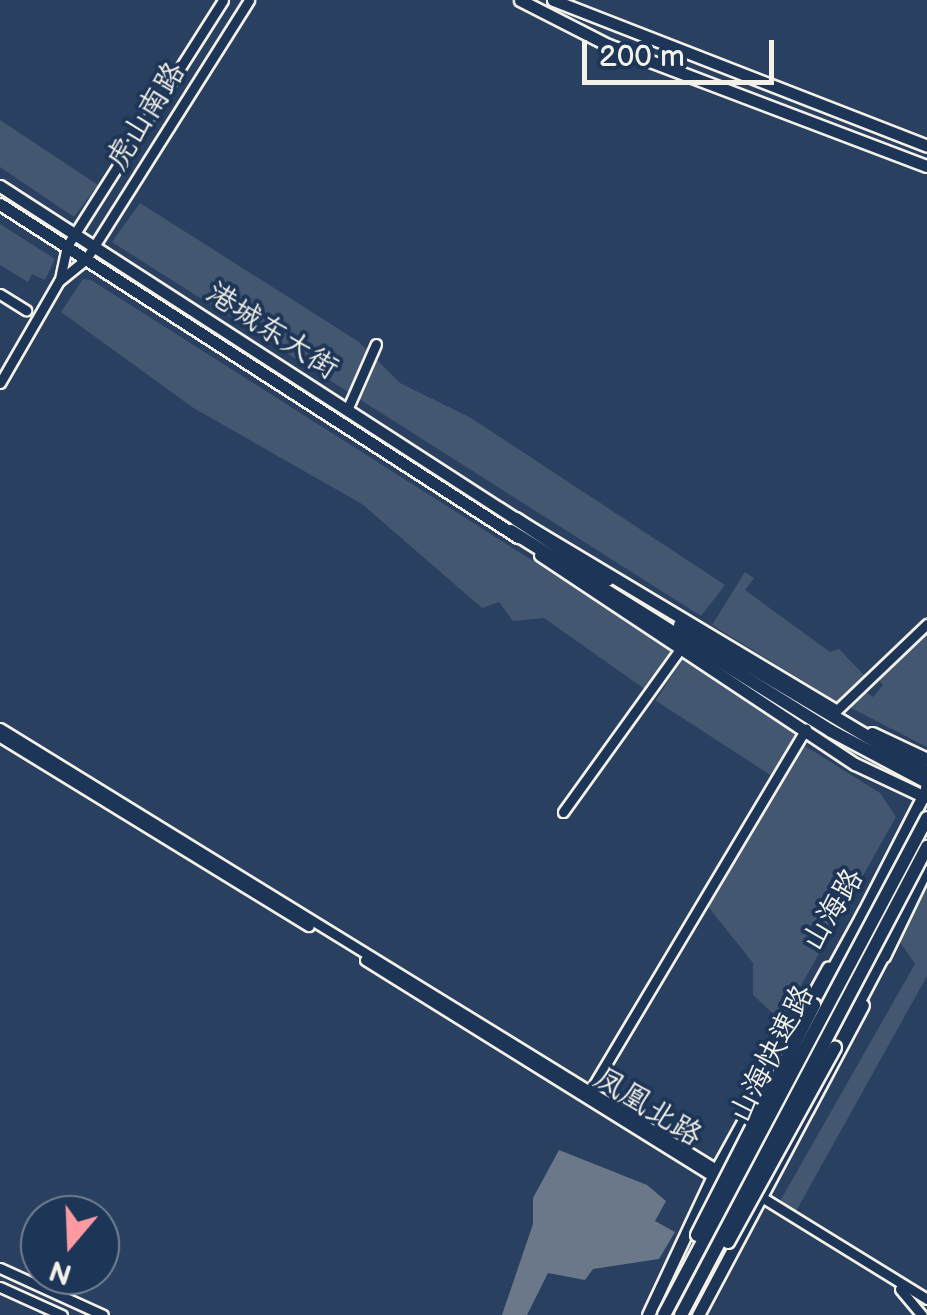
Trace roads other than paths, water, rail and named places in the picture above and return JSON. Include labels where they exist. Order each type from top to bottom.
[{"type":"highway","name":"港城东大街","points":[[514,525],[926,791]]},
{"type":"highway","name":"港城东大街","points":[[726,660],[927,772]]},
{"type":"highway","name":"山海快速路","points":[[663,1315],[927,818]]},
{"type":"highway","name":"山海快速路","points":[[680,1315],[927,847]]},
{"type":"highway","points":[[663,1315],[814,1005],[865,912]]},
{"type":"highway","points":[[688,1315],[886,950]]},
{"type":"main road","points":[[520,0],[608,45],[927,166]]},
{"type":"main road","points":[[553,0],[927,146]]},
{"type":"main road","name":"港城东大街","points":[[0,186],[347,410],[514,525],[680,649],[806,729],[926,791]]},
{"type":"main road","name":"港城东大街","points":[[0,204],[514,525],[836,711],[927,758]]},
{"type":"main road","name":"山海路","points":[[648,1315],[715,1172],[804,1006],[865,912],[926,791]]},
{"type":"main road","name":"山海路","points":[[698,1315],[763,1200],[927,867]]},
{"type":"street","name":"虎山南路","points":[[59,282],[68,246],[223,0]]},
{"type":"street","name":"虎山南路","points":[[86,259],[249,0]]},
{"type":"street","points":[[0,384],[59,282],[86,259]]},
{"type":"street","points":[[0,294],[26,310]]},
{"type":"street","points":[[347,410],[376,344]]},
{"type":"street","points":[[836,711],[927,624]]},
{"type":"street","points":[[563,812],[680,649]]},
{"type":"street","name":"凤凰北路","points":[[0,728],[715,1172]]},
{"type":"street","points":[[590,1091],[806,729]]},
{"type":"street","name":"凤凰北路","points":[[0,737],[853,1256]]},
{"type":"street","points":[[853,1256],[927,1299]]},
{"type":"street","points":[[853,1256],[902,1290],[922,1315]]},
{"type":"street","points":[[0,1268],[103,1315]]},
{"type":"street","points":[[0,1287],[62,1315]]}]
